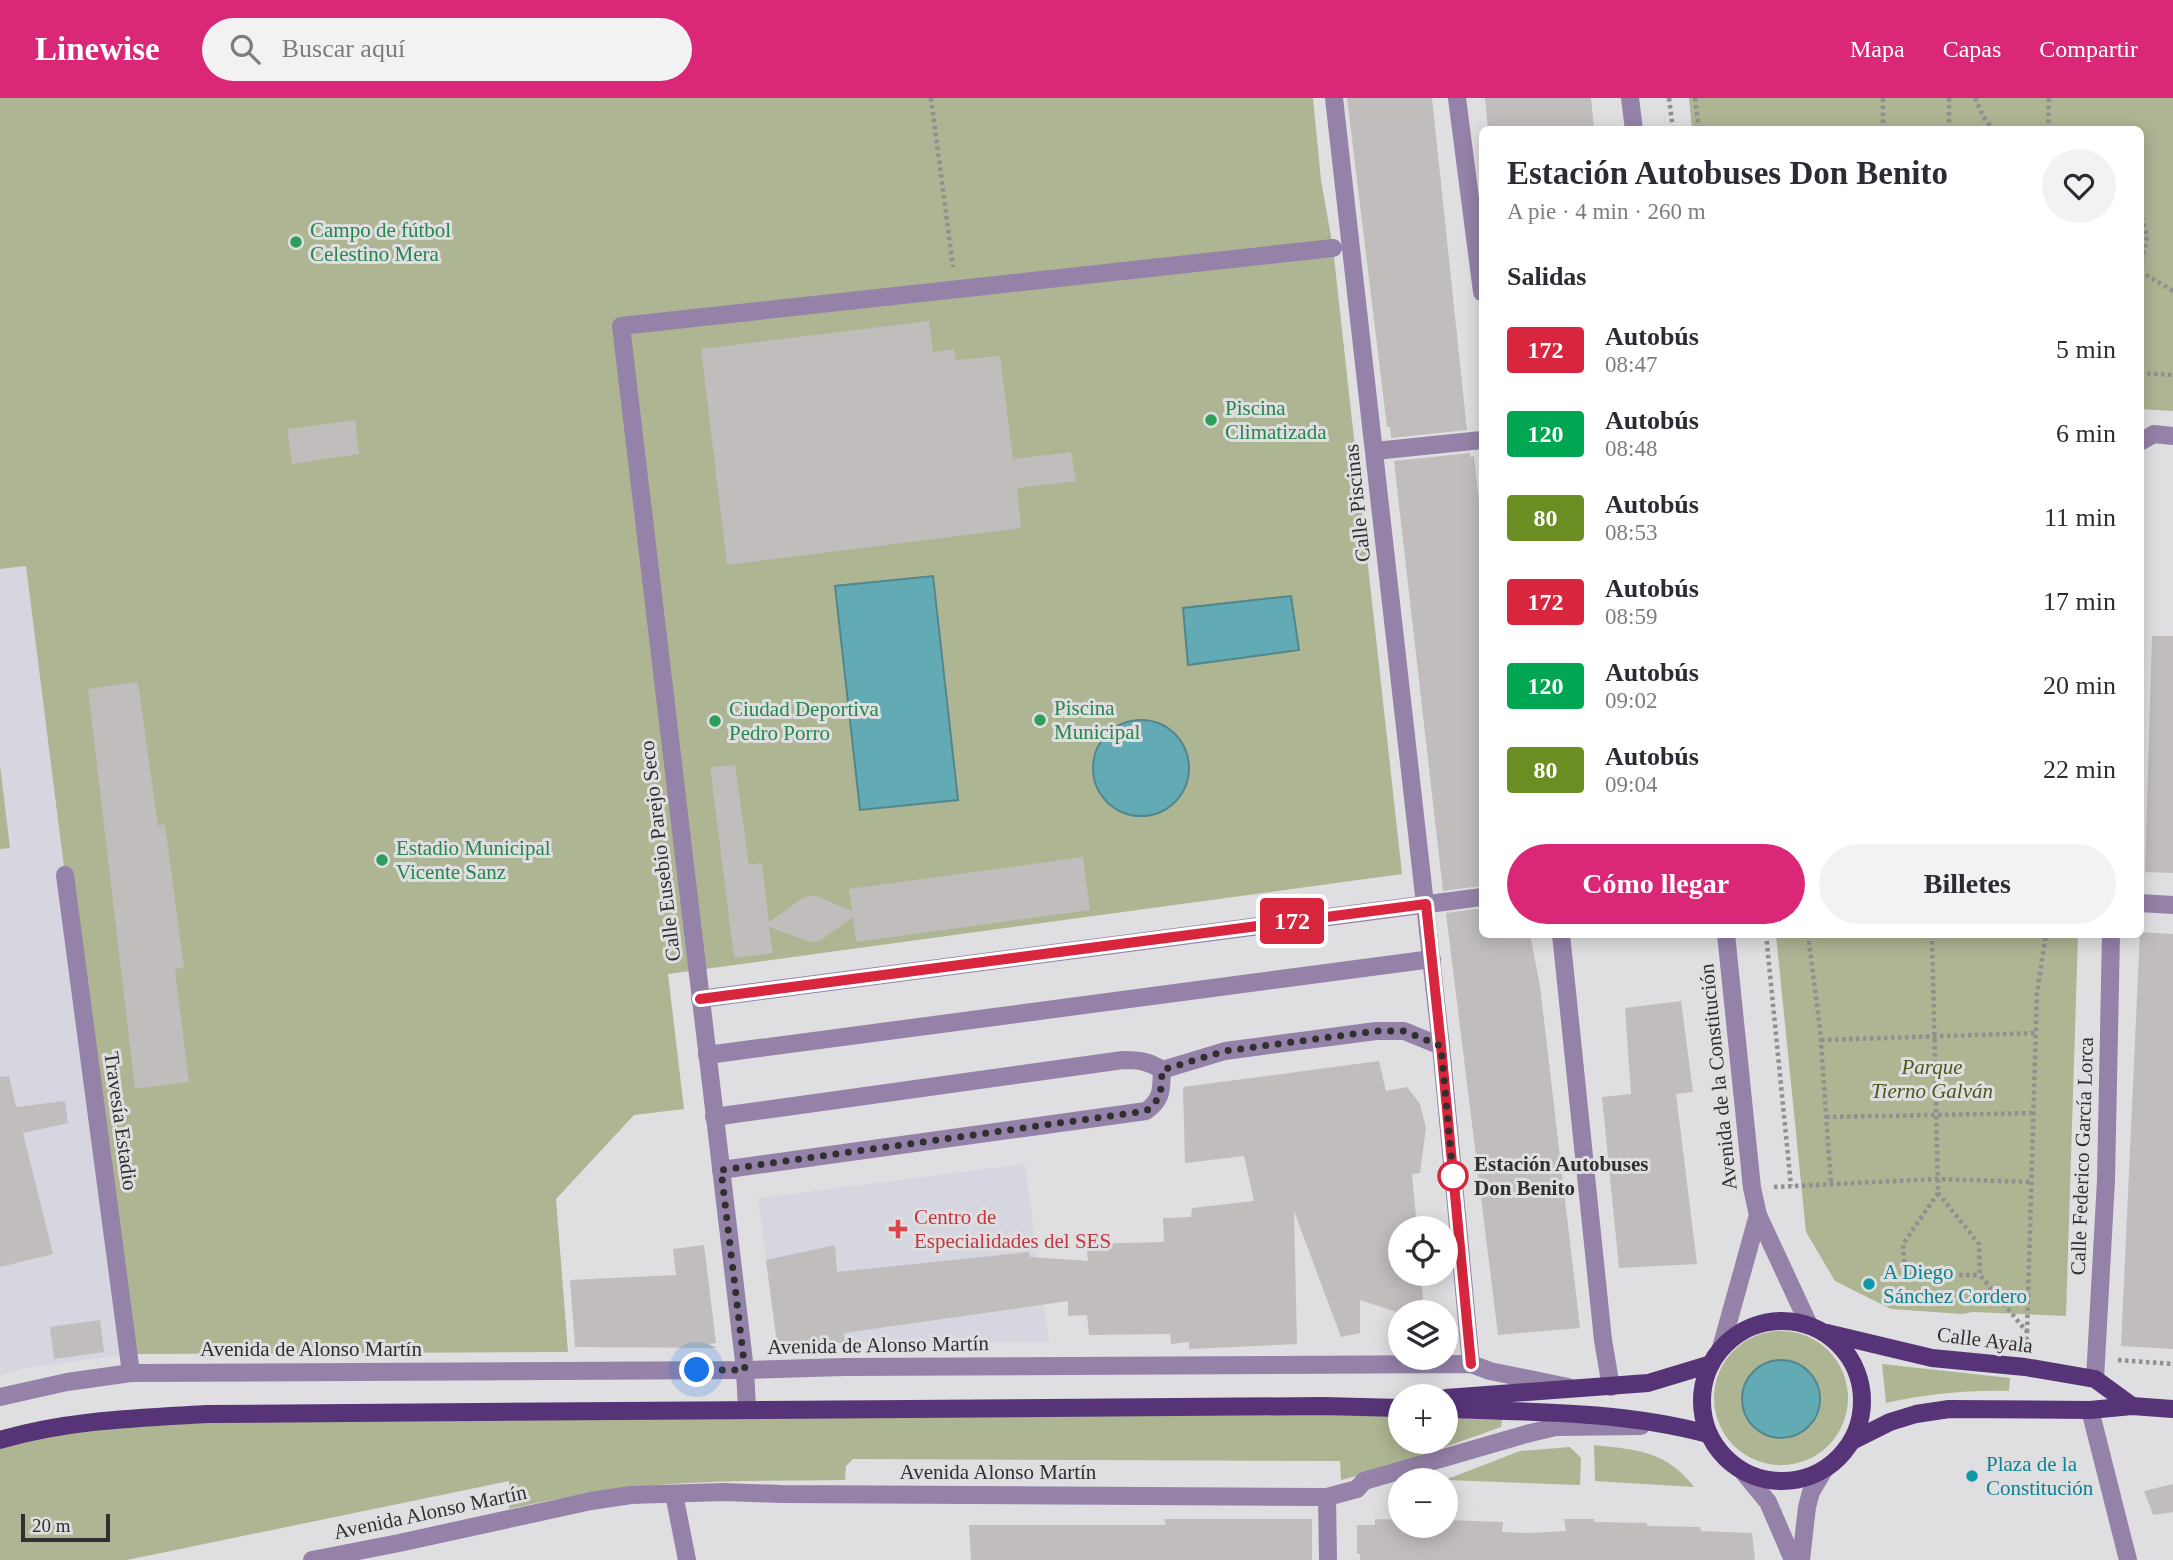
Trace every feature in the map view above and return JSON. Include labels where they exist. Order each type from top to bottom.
[{"type":"main road","points":[[1785,1321],[1809,1325],[1825,1333],[1844,1349],[1857,1370],[1863,1394],[1861,1419],[1853,1441],[1840,1458],[1824,1470],[1798,1480],[1771,1481],[1744,1473],[1723,1456],[1708,1434],[1702,1410],[1703,1386],[1711,1364],[1721,1349],[1739,1333],[1761,1324],[1785,1321]]},
{"type":"main road","name":"Calle Ayala","points":[[1825,1333],[1932,1358],[2025,1367],[2095,1379],[2132,1406]]},
{"type":"main road","name":"Avenida de Alonso Martín","points":[[1578,1389],[1648,1383],[1711,1364]]},
{"type":"main road","points":[[1458,1397],[1578,1389]]},
{"type":"main road","points":[[1323,1406],[1388,1402]]},
{"type":"main road","points":[[1853,1441],[1889,1422],[1916,1414],[1949,1409],[2090,1410],[2132,1406],[2173,1409]]},
{"type":"main road","points":[[0,1440],[72,1424],[207,1414],[747,1409],[1388,1408]]},
{"type":"main road","points":[[1458,1409],[1578,1414],[1678,1426],[1708,1434]]},
{"type":"street","name":"Calle Piscinas","points":[[1334,98],[1432,959],[1471,1364]]},
{"type":"street","points":[[1457,98],[1479,269]]},
{"type":"street","points":[[1630,98],[1634,126]]},
{"type":"street","points":[[956,289],[1333,248]]},
{"type":"street","name":"Calle Eusebio Parejo Seco","points":[[747,1409],[745,1370],[621,326],[956,289]]},
{"type":"street","points":[[2144,440],[2154,434],[2173,436]]},
{"type":"street","points":[[1375,452],[1479,440]]},
{"type":"street","name":"Travesía Estadio","points":[[65,875],[131,1373]]},
{"type":"street","points":[[700,999],[1479,897]]},
{"type":"street","points":[[2144,903],[2173,905]]},
{"type":"street","points":[[1561,938],[1603,1340],[1611,1387]]},
{"type":"street","name":"Avenida de la Constitución","points":[[1726,938],[1752,1188],[1758,1215],[1809,1325]]},
{"type":"street","name":"Calle Federico García Lorca","points":[[2095,1379],[2106,1180],[2111,938]]},
{"type":"street","points":[[707,1055],[1432,959]]},
{"type":"street","points":[[1162,1070],[1225,1051],[1376,1031],[1404,1031],[1441,1046]]},
{"type":"street","points":[[714,1116],[1123,1060],[1139,1060],[1154,1064],[1162,1070]]},
{"type":"street","points":[[721,1170],[1146,1111],[1157,1103],[1162,1070]]},
{"type":"street","points":[[1721,1349],[1758,1215]]},
{"type":"street","name":"Avenida de Alonso Martín","points":[[0,1397],[67,1382],[131,1373],[745,1370],[843,1367],[1471,1364],[1490,1371],[1578,1389]]},
{"type":"street","points":[[2090,1410],[2128,1560]]},
{"type":"street","name":"Avenida Alonso Martín","points":[[312,1560],[591,1501],[631,1495],[723,1492],[1327,1497],[1357,1489],[1364,1482],[1556,1427],[1678,1426]]},
{"type":"street","points":[[1801,1560],[1809,1499],[1824,1470]]},
{"type":"street","points":[[1744,1473],[1768,1502],[1793,1560]]},
{"type":"street","points":[[674,1494],[687,1560]]},
{"type":"street","points":[[1327,1497],[1328,1560]]},
{"type":"path","points":[[931,98],[956,289]]},
{"type":"path","points":[[1669,98],[1672,126]]},
{"type":"path","points":[[1695,98],[1698,126]]},
{"type":"path","points":[[1883,98],[1883,126]]},
{"type":"path","points":[[1949,98],[1949,126]]},
{"type":"path","points":[[1975,98],[1990,126]]},
{"type":"path","points":[[2048,126],[2049,98]]},
{"type":"path","points":[[2144,225],[2147,237],[2144,252]]},
{"type":"path","points":[[2144,273],[2173,291]]},
{"type":"path","points":[[2144,373],[2173,375]]},
{"type":"path","points":[[1766,938],[1791,1186]]},
{"type":"path","points":[[1808,938],[1821,1040],[1831,1184]]},
{"type":"path","points":[[1932,938],[1938,1193],[1979,1244],[1980,1275],[2026,1332]]},
{"type":"path","points":[[2025,1367],[2037,993],[2045,938]]},
{"type":"path","points":[[1821,1040],[2036,1033]]},
{"type":"path","points":[[1826,1116],[2034,1113]]},
{"type":"path","points":[[1752,1188],[1937,1179],[2032,1182]]},
{"type":"path","points":[[1938,1193],[1903,1244],[1905,1275],[1980,1275]]},
{"type":"path","points":[[2097,1359],[2173,1363]]},
{"type":"shaded area","points":[[26,566],[129,1354],[27,1368],[0,1375],[0,569]]},
{"type":"shaded area","name":"Centro de Especialidades del SES","points":[[1025,1164],[1049,1342],[777,1343],[758,1198]]},
{"type":"green space","name":"Ciudad Deportiva Pedro Porro","points":[[0,98],[1313,98],[1321,180],[1333,248],[1402,874],[668,974],[684,1109],[634,1115],[556,1199],[568,1352],[129,1354],[26,566],[0,569]]},
{"type":"green space","points":[[1689,98],[2173,98],[2173,411],[2144,409],[2144,126],[1692,126]]},
{"type":"green space","points":[[0,765],[10,848],[0,849]]},
{"type":"green space","name":"Parque Tierno Galván","points":[[1776,938],[2078,938],[2066,1316],[1973,1312],[1962,1314],[1891,1309],[1835,1281],[1806,1232]]},
{"type":"green space","points":[[1781,1331],[1806,1336],[1828,1351],[1843,1373],[1848,1398],[1843,1423],[1828,1445],[1806,1460],[1781,1465],[1756,1460],[1734,1445],[1719,1423],[1714,1398],[1719,1373],[1734,1351],[1756,1336]]},
{"type":"green space","points":[[1882,1364],[2010,1378],[2009,1391],[1947,1393],[1886,1403]]},
{"type":"green space","points":[[1323,1406],[1388,1415],[1388,1454],[1426,1454],[1341,1480],[1340,1461],[853,1459],[846,1466],[845,1480],[662,1485],[588,1493],[509,1509],[509,1481],[127,1560],[0,1560],[0,1440],[72,1424]]},
{"type":"green space","points":[[1458,1418],[1502,1420],[1501,1427],[1458,1442]]},
{"type":"green space","points":[[1594,1445],[1637,1451],[1661,1459],[1694,1487],[1595,1481]]},
{"type":"green space","points":[[1570,1447],[1581,1458],[1580,1485],[1458,1480],[1458,1475],[1520,1451]]},
{"type":"water","points":[[933,576],[958,800],[860,810],[835,586]]},
{"type":"water","points":[[1291,596],[1299,650],[1188,665],[1183,608]]},
{"type":"water","points":[[1141,720],[1159,724],[1175,734],[1185,750],[1189,768],[1185,786],[1175,802],[1159,812],[1141,816],[1123,812],[1107,802],[1097,786],[1093,768],[1097,750],[1107,734],[1123,724]]},
{"type":"water","points":[[1773,1360],[1789,1360],[1803,1366],[1814,1377],[1820,1391],[1820,1407],[1814,1421],[1803,1432],[1789,1438],[1773,1438],[1759,1432],[1748,1421],[1742,1407],[1742,1391],[1748,1377],[1759,1366]]},
{"type":"building","points":[[1347,98],[1432,98],[1467,430],[1391,438],[1390,427],[1387,427]]},
{"type":"building","points":[[1485,98],[1591,98],[1594,126],[1488,126]]},
{"type":"building","points":[[929,321],[933,352],[954,349],[956,360],[1000,356],[1013,459],[1071,452],[1076,481],[1017,488],[1021,528],[727,565],[701,349]]},
{"type":"building","points":[[355,420],[359,454],[292,464],[287,429]]},
{"type":"building","points":[[1470,453],[1470,457],[1474,456],[1479,501],[1479,886],[1443,891],[1394,461]]},
{"type":"building","points":[[2152,636],[2173,636],[2173,873],[2145,872]]},
{"type":"building","points":[[138,682],[158,826],[165,824],[184,968],[175,969],[189,1082],[135,1089],[88,689]]},
{"type":"building","points":[[735,765],[749,865],[762,863],[769,922],[809,896],[816,896],[852,911],[849,889],[1083,857],[1090,910],[856,942],[853,917],[815,942],[769,927],[773,953],[734,958],[710,767]]},
{"type":"building","points":[[1479,908],[1479,938],[1531,938],[1540,986],[1580,1328],[1498,1335],[1446,913]]},
{"type":"building","points":[[2144,932],[2173,934],[2173,1349],[2121,1346],[2140,938],[2144,938]]},
{"type":"building","points":[[1681,1001],[1693,1092],[1676,1094],[1697,1264],[1619,1268],[1602,1097],[1631,1094],[1625,1008]]},
{"type":"building","points":[[1379,1061],[1386,1091],[1407,1087],[1420,1104],[1426,1128],[1420,1173],[1412,1174],[1416,1216],[1388,1216],[1388,1286],[1422,1286],[1423,1299],[1388,1300],[1388,1309],[1360,1300],[1360,1333],[1341,1337],[1294,1211],[1297,1344],[1189,1349],[1189,1342],[1171,1344],[1170,1334],[1089,1335],[1087,1315],[1068,1316],[1068,1301],[844,1333],[846,1343],[777,1343],[766,1260],[835,1245],[837,1272],[1029,1252],[1030,1257],[1088,1261],[1086,1244],[1164,1242],[1163,1218],[1191,1217],[1192,1208],[1254,1201],[1244,1156],[1185,1163],[1183,1087]]},
{"type":"building","points":[[9,1076],[16,1107],[65,1101],[68,1123],[23,1133],[53,1254],[0,1267],[0,1077]]},
{"type":"building","points":[[704,1245],[716,1343],[709,1344],[717,1348],[575,1347],[570,1280],[676,1275],[673,1249]]},
{"type":"building","points":[[100,1320],[104,1352],[54,1359],[50,1327]]},
{"type":"building","points":[[2173,1484],[2173,1512],[2153,1515],[2144,1491]]},
{"type":"building","points":[[1164,1519],[1312,1519],[1312,1560],[971,1560],[969,1525],[1166,1525]]},
{"type":"building","points":[[1375,1519],[1388,1520],[1388,1538],[1458,1538],[1458,1520],[1503,1522],[1502,1532],[1529,1533],[1566,1531],[1564,1519],[1647,1523],[1647,1526],[1700,1527],[1701,1531],[1752,1533],[1755,1560],[1360,1560],[1360,1554],[1357,1554],[1357,1525],[1375,1525]]},
{"type":"bus line","name":"172","points":[[700,999],[1426,904],[1471,1364]]},
{"type":"place","name":"Campo de fútbol Celestino Mera","points":[[296,242]]},
{"type":"place","name":"Piscina Climatizada","points":[[1211,420]]},
{"type":"place","name":"Piscina Municipal","points":[[1040,720]]},
{"type":"place","name":"Ciudad Deportiva Pedro Porro","points":[[715,721]]},
{"type":"place","name":"Estadio Municipal Vicente Sanz","points":[[382,860]]},
{"type":"place","name":"Estación Autobuses Don Benito","points":[[1453,1176]]},
{"type":"place","name":"Centro de Especialidades del SES","points":[[898,1229]]},
{"type":"place","name":"A Diego Sánchez Cordero","points":[[1869,1284]]},
{"type":"place","name":"Plaza de la Constitución","points":[[1972,1476]]},
{"type":"route","points":[[697,1370],[745,1370],[721,1170],[1146,1111],[1157,1103],[1162,1070],[1196,1058],[1225,1051],[1376,1031],[1404,1031],[1441,1046],[1453,1176]]}]
